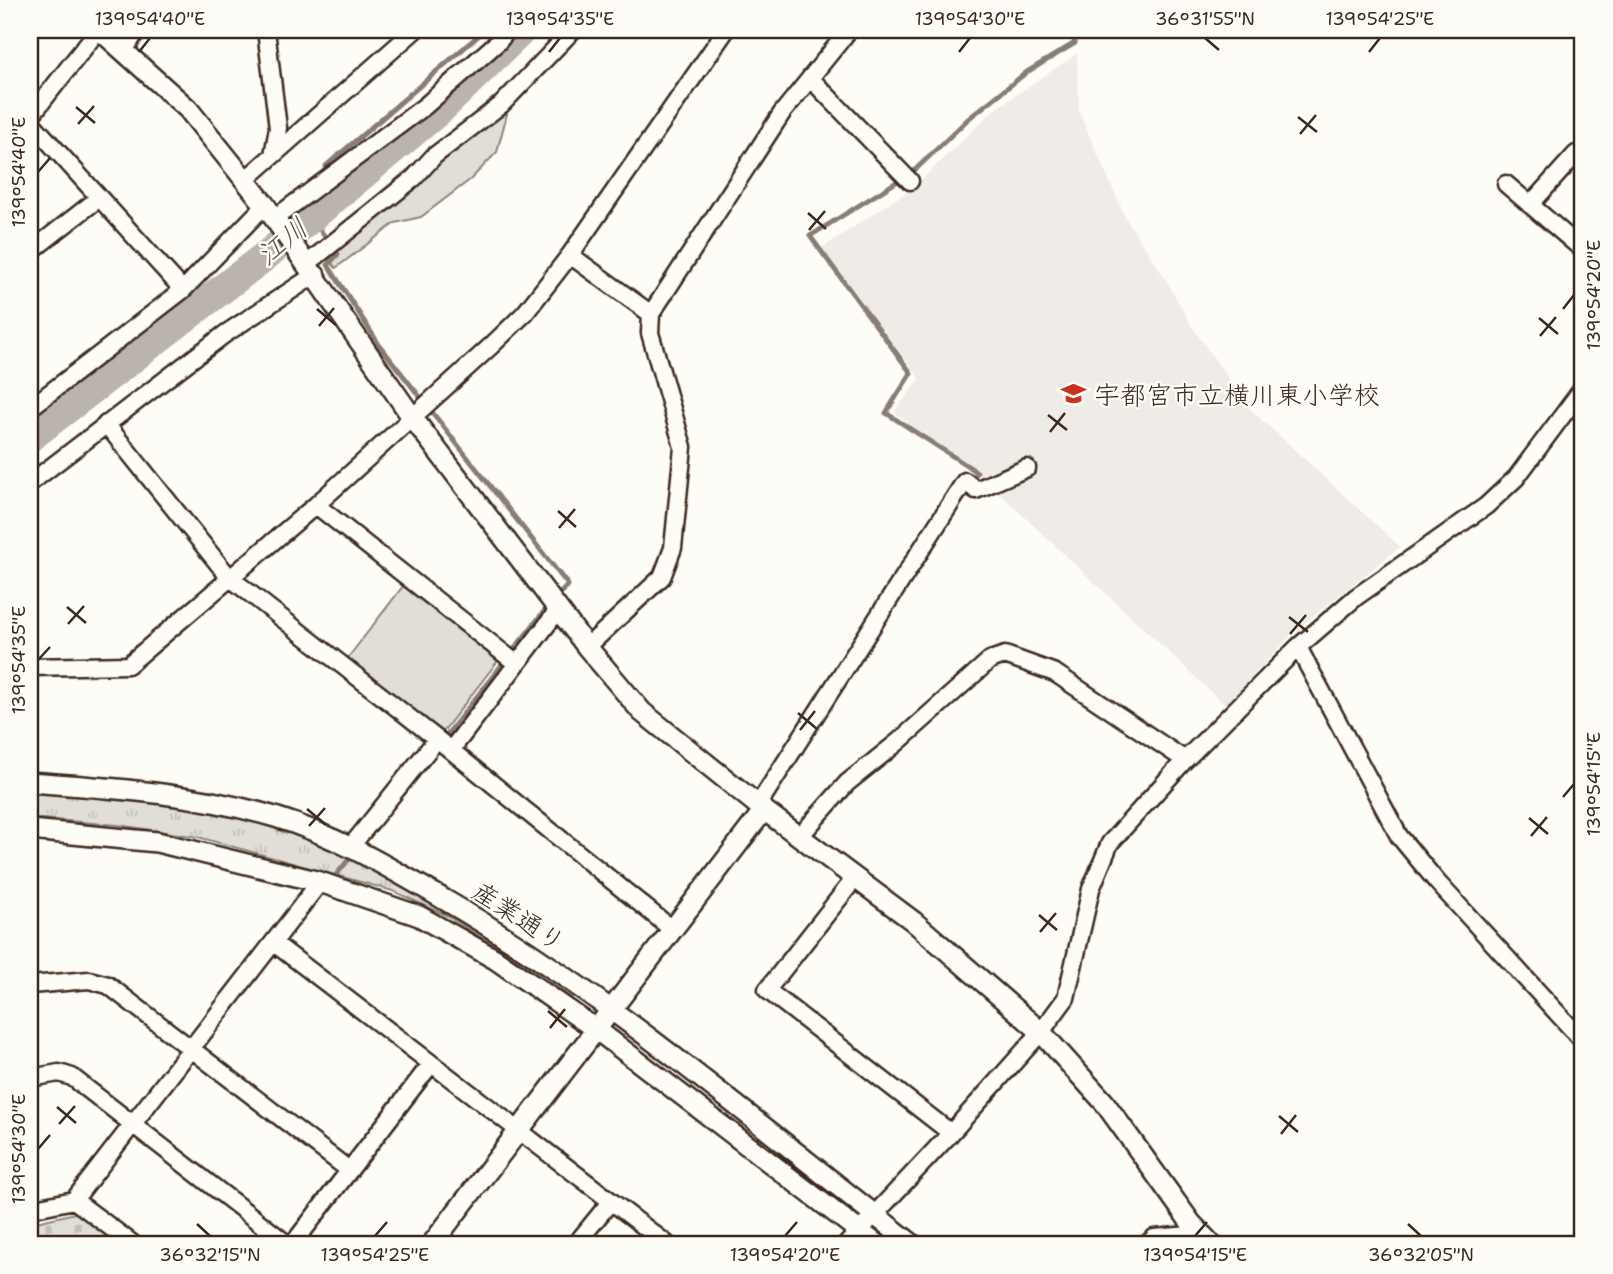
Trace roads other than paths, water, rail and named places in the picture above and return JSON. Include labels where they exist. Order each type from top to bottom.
[{"type":"street","points":[[183,290],[30,119],[99,30],[125,50],[188,109],[273,215],[412,416],[587,647],[642,712],[978,974],[1041,1032],[1104,1102],[1201,1234]]},
{"type":"street","points":[[125,50],[137,30]]},
{"type":"street","points":[[266,30],[278,128],[273,155]]},
{"type":"street","points":[[244,181],[415,30]]},
{"type":"street","points":[[30,408],[183,290],[273,215],[425,106],[508,30]]},
{"type":"street","points":[[30,483],[225,334],[310,265],[414,178],[435,156],[501,105],[573,30]]},
{"type":"street","points":[[30,667],[128,664],[316,505],[525,313],[570,254],[726,30]]},
{"type":"street","points":[[587,647],[662,577],[673,548],[683,447],[650,333],[651,314],[782,113],[849,30]]},
{"type":"street","points":[[810,78],[910,181]]},
{"type":"street","points":[[1530,205],[1576,154]]},
{"type":"street","points":[[1507,184],[1583,250]]},
{"type":"street","points":[[30,252],[99,198]]},
{"type":"street","points":[[570,254],[651,314]]},
{"type":"street","points":[[853,1238],[1041,1032],[1066,998],[1091,889],[1110,843],[1185,760],[1298,647],[1356,597],[1486,506],[1516,478],[1583,388]]},
{"type":"street","points":[[106,424],[229,577],[437,738],[673,930]]},
{"type":"street","points":[[432,1244],[673,930],[761,807],[965,481],[976,490],[1027,468]]},
{"type":"street","points":[[316,505],[517,664]]},
{"type":"street","points":[[450,750],[559,609]]},
{"type":"street","points":[[1298,647],[1399,836],[1437,882],[1583,1041]]},
{"type":"street","points":[[800,836],[847,783],[898,742],[989,660],[1005,655],[1055,673],[1185,760]]},
{"type":"street","points":[[352,845],[437,738]]},
{"type":"street","name":"産業通り","points":[[30,782],[152,792],[274,817],[352,845],[480,920],[613,1009],[912,1244]]},
{"type":"street","name":"産業通り","points":[[30,830],[157,842],[320,882],[419,916],[495,959],[597,1030],[853,1238],[876,1244]]},
{"type":"street","points":[[855,878],[767,990],[951,1133]]},
{"type":"street","points":[[30,1209],[74,1200],[320,882]]},
{"type":"street","points":[[274,943],[667,1244]]},
{"type":"street","points":[[30,985],[89,980],[108,985],[349,1170]]},
{"type":"street","points":[[293,1244],[431,1064]]},
{"type":"street","points":[[30,1078],[60,1073],[72,1077],[287,1244]]},
{"type":"street","points":[[74,1200],[133,1244]]},
{"type":"street","points":[[576,1244],[611,1201]]},
{"type":"street","points":[[1147,1244],[1154,1238],[1201,1234]]},
{"type":"waterway","points":[[345,190],[326,166],[485,30]]},
{"type":"waterway","name":"江川","points":[[30,437],[269,253],[442,108],[522,30]]},
{"type":"waterway","points":[[971,482],[977,472],[886,413],[911,373],[810,236],[914,171],[968,119],[1027,72],[1075,43],[1072,30]]},
{"type":"waterway","points":[[311,218],[338,254],[328,265],[380,346],[568,585],[556,598]]},
{"type":"waterway","points":[[818,725],[918,568]]},
{"type":"waterway","points":[[442,741],[549,605]]},
{"type":"waterway","points":[[332,880],[354,853]]},
{"type":"waterway","points":[[312,905],[325,888]]},
{"type":"place","name":"宇都宮市立横川東小学校","points":[[1074,394]]}]
